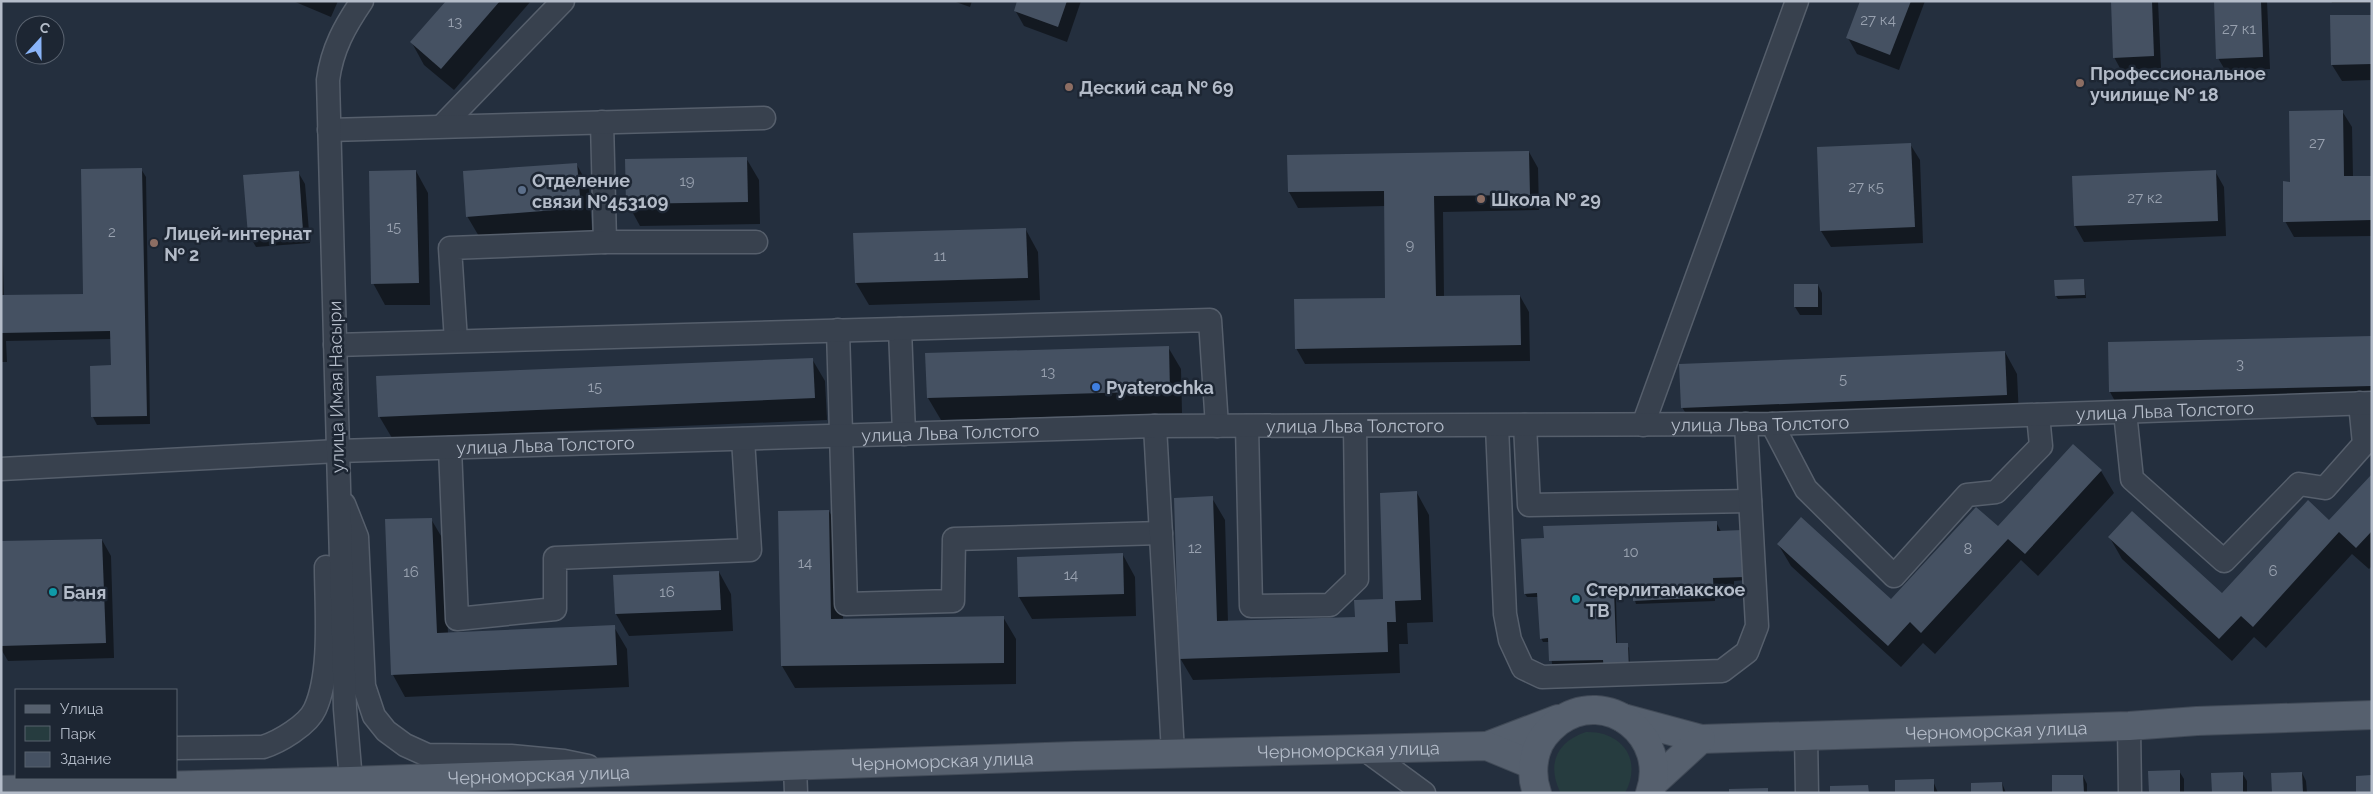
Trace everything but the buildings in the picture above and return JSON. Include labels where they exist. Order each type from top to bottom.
[{"type":"main road","name":"Черноморская улица","points":[[25,786],[351,787],[611,771],[795,780],[1173,753],[1487,746],[1585,710],[1605,711],[1623,718],[1701,739],[2129,726],[2197,721],[2372,715]]},
{"type":"main road","points":[[1537,793],[1534,784],[1533,765],[1538,745],[1550,728],[1566,716]]},
{"type":"main road","points":[[1623,718],[1638,730],[1649,746],[1654,764],[1651,788]]},
{"type":"main road","points":[[1651,788],[1701,739]]},
{"type":"main road","name":"Черноморская улица","points":[[1487,746],[1533,765]]},
{"type":"street","name":"улица Имая Насыри","points":[[351,787],[345,709],[328,80],[332,59],[344,28],[362,1]]},
{"type":"street","points":[[443,125],[563,1]]},
{"type":"street","points":[[1643,425],[1797,1]]},
{"type":"street","points":[[329,130],[443,125],[764,118]]},
{"type":"street","points":[[602,122],[605,242]]},
{"type":"street","points":[[456,341],[450,248],[605,242],[756,242]]},
{"type":"street","points":[[335,345],[1210,320],[1217,426]]},
{"type":"street","points":[[900,329],[904,434]]},
{"type":"street","points":[[838,330],[846,604],[953,600],[954,539],[1161,533]]},
{"type":"street","points":[[2125,412],[2132,479],[2224,561],[2299,484],[2325,488],[2332,481],[2364,444],[2366,403]]},
{"type":"street","name":"улица Льва Толстого","points":[[1,469],[338,451],[1155,426],[1772,424],[2366,403]]},
{"type":"street","points":[[1772,424],[1806,489],[1894,576],[1967,495],[1996,492],[2041,446],[2038,415]]},
{"type":"street","points":[[1497,426],[1505,614],[1510,640],[1523,668],[1542,677],[1722,671],[1747,652],[1757,626],[1746,424]]},
{"type":"street","points":[[1525,425],[1529,505],[1750,500]]},
{"type":"street","points":[[1155,426],[1173,753]]},
{"type":"street","points":[[1247,426],[1251,606],[1330,605],[1357,579],[1355,426]]},
{"type":"street","points":[[450,448],[456,619],[555,609],[556,558],[750,550],[743,439]]},
{"type":"street","points":[[178,748],[263,747],[276,743],[291,733],[315,709],[321,690],[325,658],[328,539],[339,489]]},
{"type":"street","points":[[339,489],[357,537],[360,568],[364,686],[374,716],[386,731],[405,746],[427,755],[511,756],[564,761],[611,771]]},
{"type":"street","points":[[2129,726],[2130,793]]},
{"type":"street","points":[[1806,736],[1807,793]]},
{"type":"street","points":[[1364,749],[1424,793]]},
{"type":"green space","points":[[1586,732],[1610,736],[1626,750],[1632,769],[1625,793],[1560,792],[1554,772],[1557,755],[1567,742]]},
{"type":"place","name":"Профессиональное училище № 18","points":[[2080,83]]},
{"type":"place","name":"Деский сад № 69","points":[[1069,87]]},
{"type":"place","name":"Отделение связи №453109","points":[[522,190]]},
{"type":"place","name":"Школа № 29","points":[[1481,199]]},
{"type":"place","name":"Лицей-интернат № 2","points":[[154,243]]},
{"type":"place","name":"Pyaterochka","points":[[1096,387]]},
{"type":"place","name":"Баня","points":[[53,592]]},
{"type":"place","name":"Стерлитамакское ТВ","points":[[1576,599]]}]
